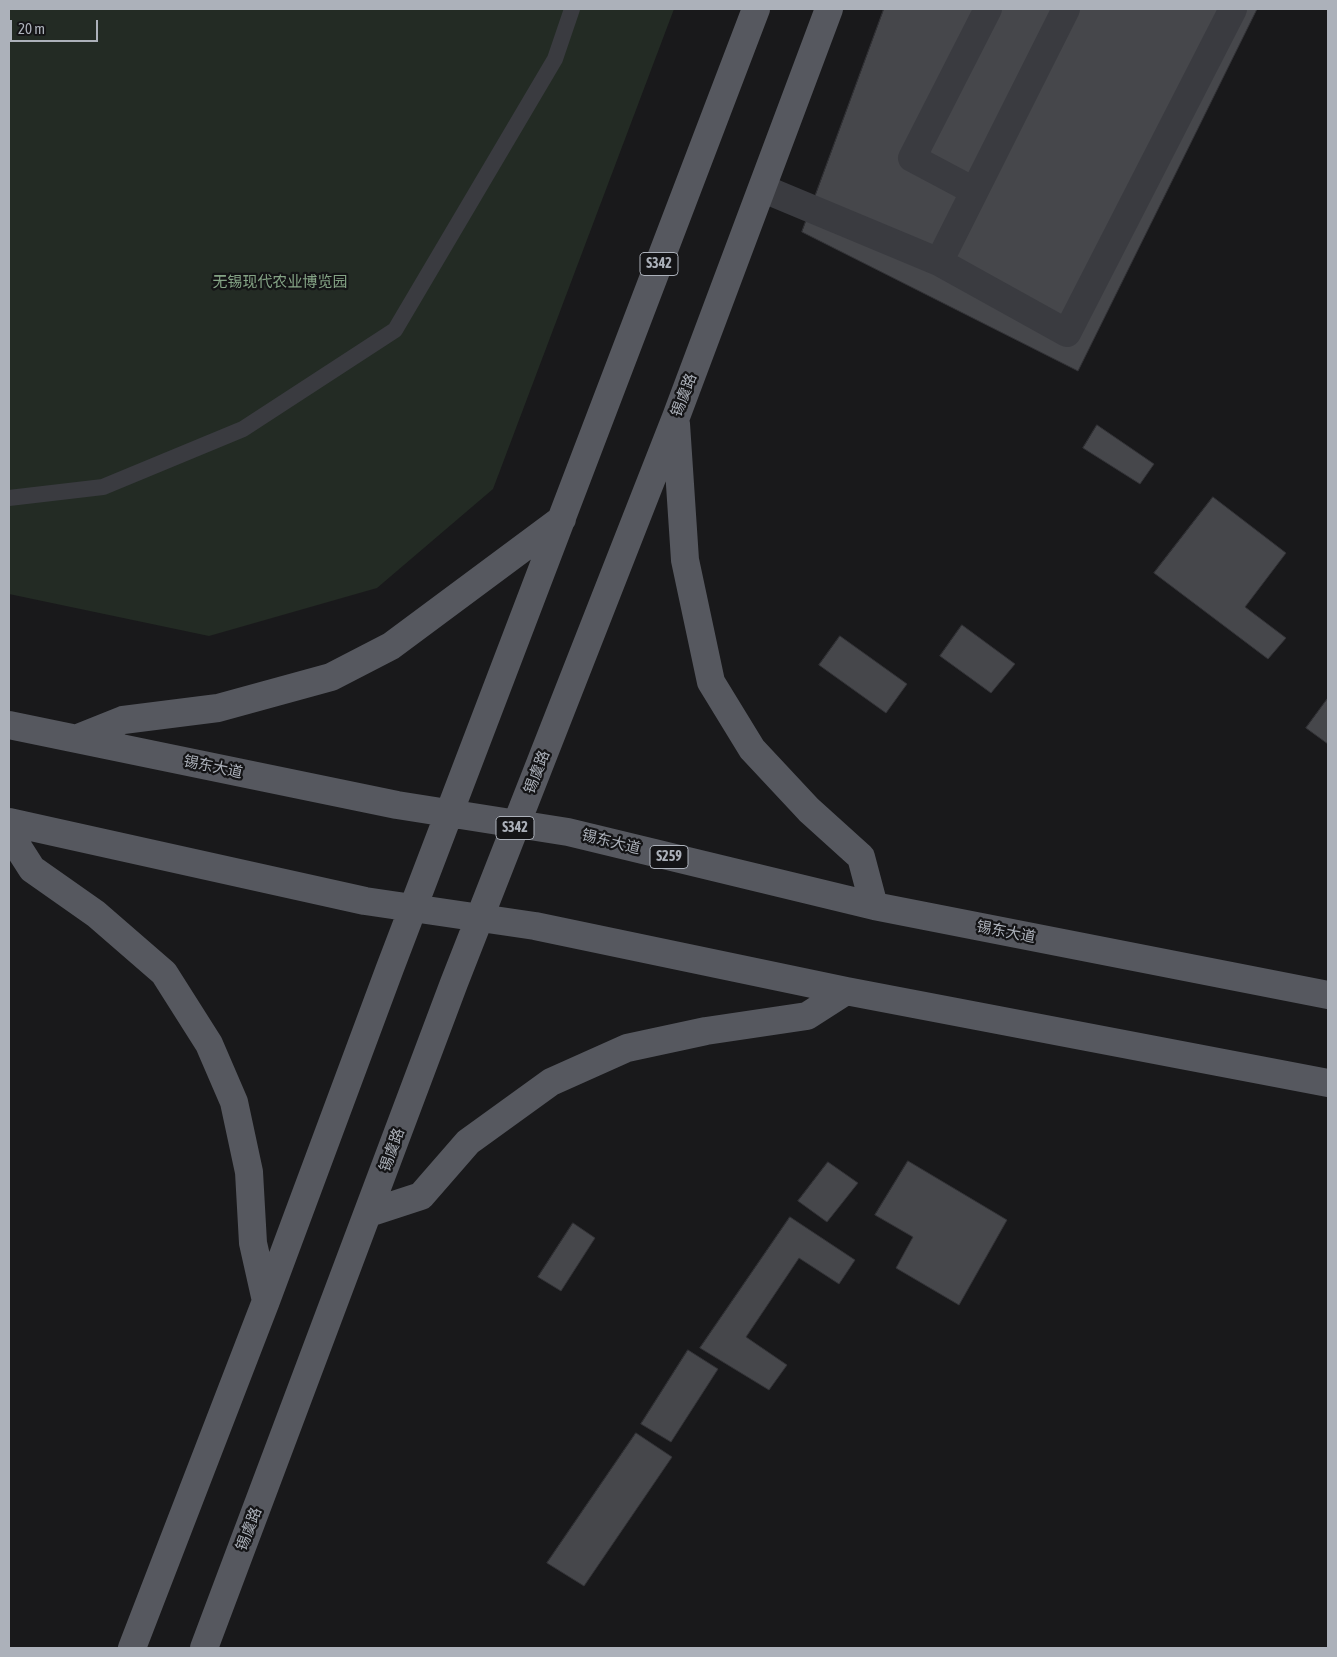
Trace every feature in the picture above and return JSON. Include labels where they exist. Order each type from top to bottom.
[{"type":"main road","name":"S342","points":[[132,1648],[266,1301],[756,9]]},
{"type":"main road","name":"锡虞路","points":[[204,1648],[516,824],[764,189],[829,9]]},
{"type":"main road","points":[[676,417],[685,560],[711,682],[752,750],[808,810],[861,857],[874,906]]},
{"type":"main road","points":[[78,738],[123,720],[218,708],[331,677],[391,646],[562,519]]},
{"type":"main road","name":"锡东大道","points":[[9,724],[397,805],[568,832],[874,906],[1328,995]]},
{"type":"main road","points":[[9,822],[365,901],[535,926],[846,991],[1328,1083]]},
{"type":"main road","points":[[9,833],[32,869],[96,914],[164,973],[209,1044],[234,1102],[249,1172],[252,1243],[266,1301]]},
{"type":"main road","points":[[369,1213],[421,1196],[468,1142],[551,1082],[627,1048],[706,1031],[807,1016],[846,991]]},
{"type":"street","points":[[974,191],[912,158],[988,9]]},
{"type":"street","points":[[938,262],[1066,9]]},
{"type":"street","points":[[764,189],[938,262],[1067,334],[1234,9]]},
{"type":"lane","points":[[9,498],[103,487],[234,432],[395,330],[555,59],[572,9]]},
{"type":"green space","name":"无锡现代农业博览园","points":[[9,9],[674,9],[493,489],[377,588],[209,636],[9,594]]},
{"type":"building","points":[[884,9],[1257,9],[1078,371],[802,232]]},
{"type":"building","points":[[1097,425],[1154,464],[1140,484],[1083,448]]},
{"type":"building","points":[[1213,497],[1286,553],[1245,607],[1286,638],[1268,659],[1154,573]]},
{"type":"building","points":[[962,625],[1015,664],[991,693],[940,656]]},
{"type":"building","points":[[840,636],[907,684],[886,713],[819,665]]},
{"type":"building","points":[[1328,698],[1328,744],[1306,728]]},
{"type":"building","points":[[908,1161],[1007,1220],[959,1305],[896,1268],[913,1237],[875,1215]]},
{"type":"building","points":[[828,1162],[858,1183],[827,1222],[798,1201]]},
{"type":"building","points":[[790,1217],[855,1260],[839,1284],[799,1258],[746,1337],[787,1365],[769,1390],[700,1348]]},
{"type":"building","points":[[573,1223],[595,1238],[561,1291],[538,1277]]},
{"type":"building","points":[[688,1350],[718,1369],[671,1442],[641,1424]]},
{"type":"building","points":[[636,1433],[672,1457],[584,1586],[547,1563]]}]
